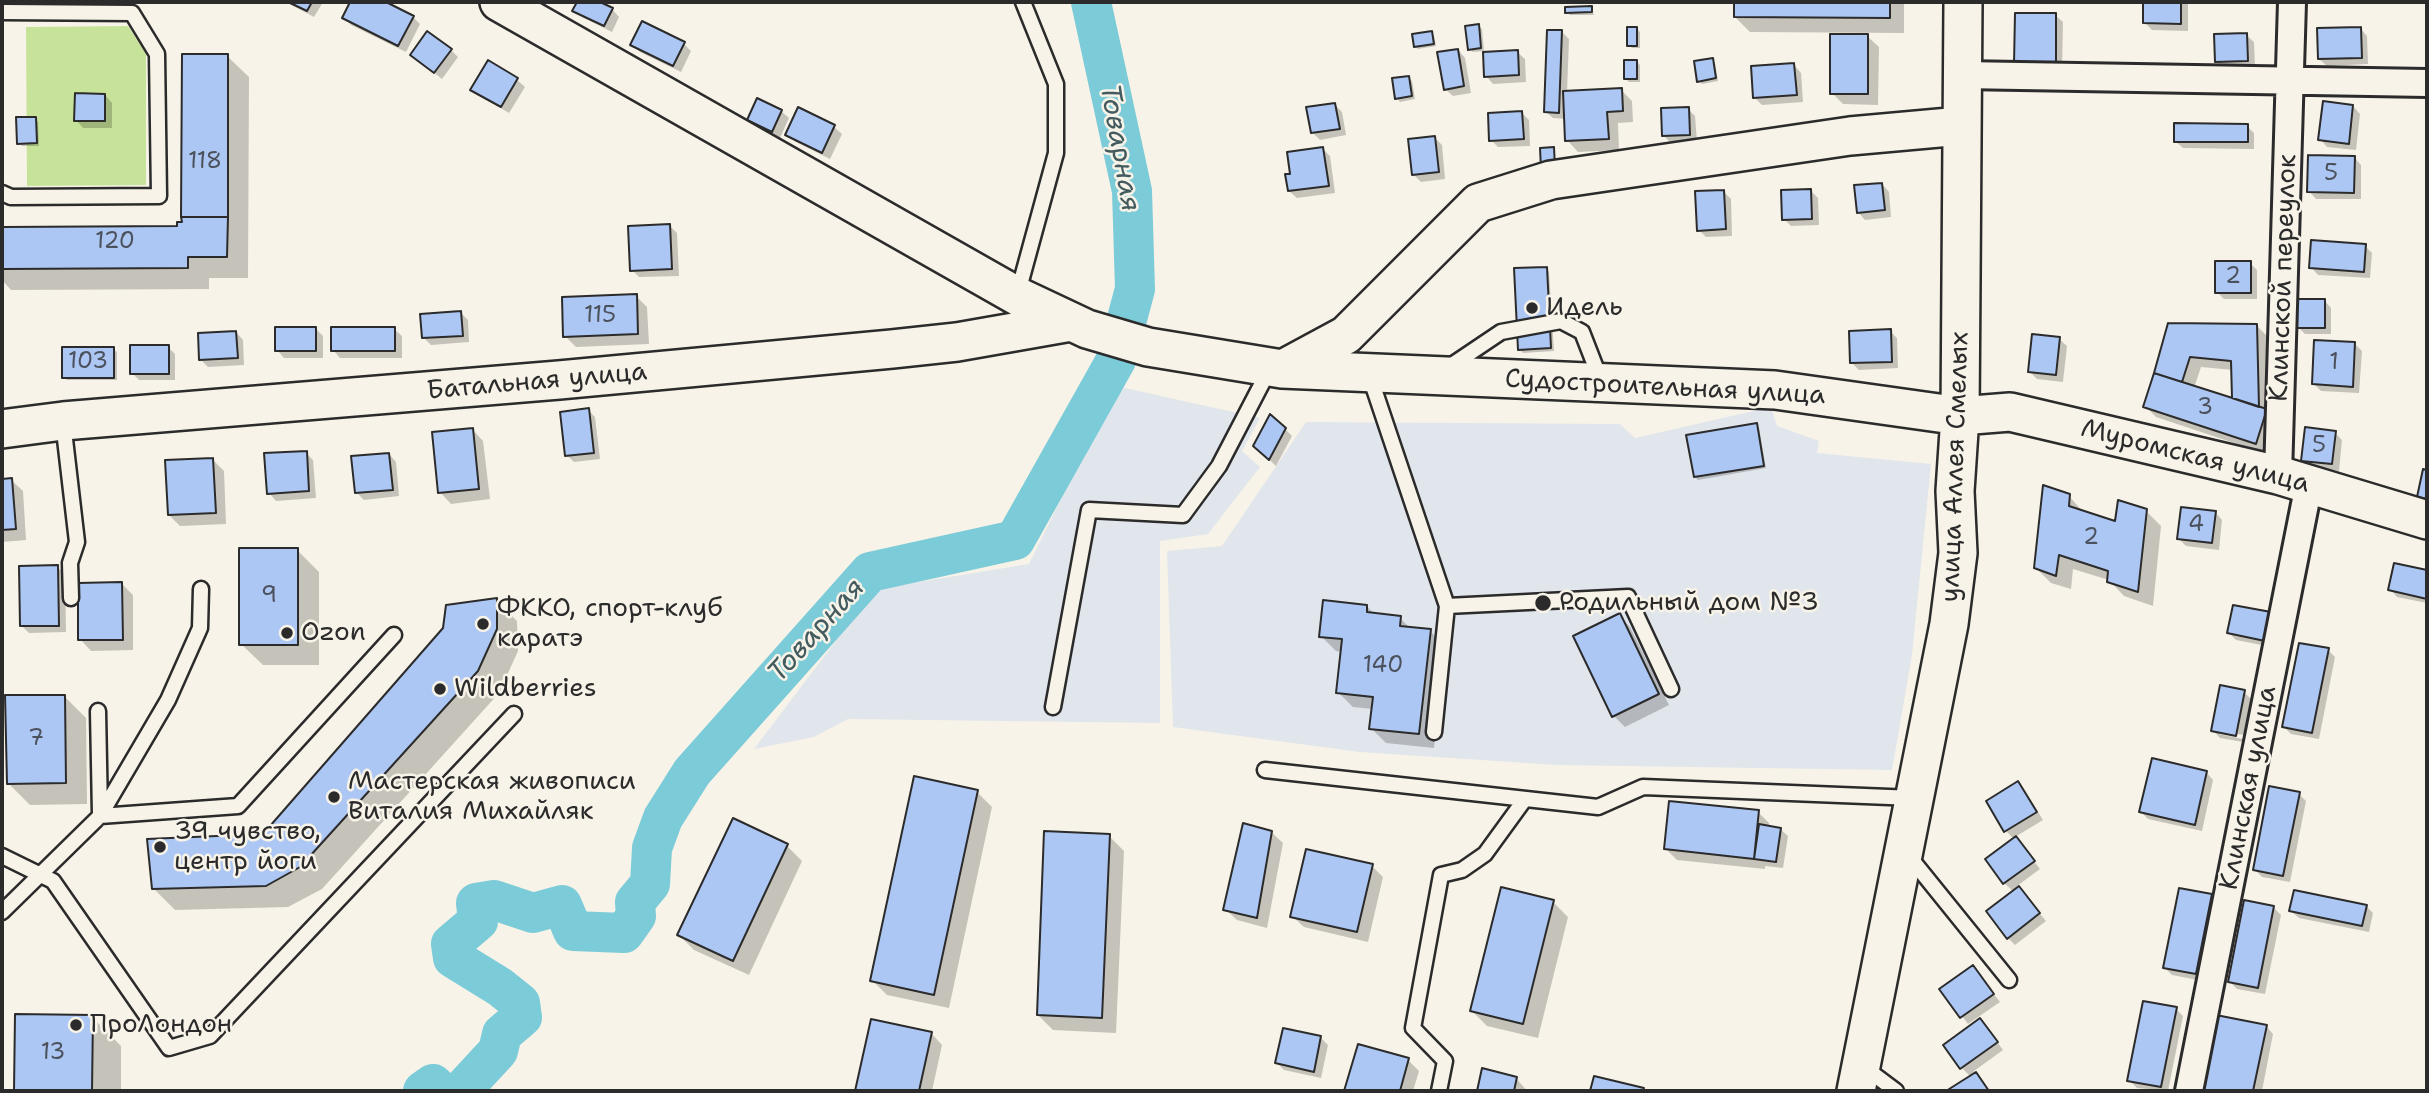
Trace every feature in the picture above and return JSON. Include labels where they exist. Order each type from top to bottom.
[{"type":"main road","name":"Судостроительная улица","points":[[499,2],[1017,296],[1079,326],[1148,347],[1276,368],[1775,390],[1960,416]]},
{"type":"main road","name":"улица Аллея Смелых","points":[[1858,1078],[1916,798],[1949,624],[1958,553],[1955,491],[1960,416],[1963,2]]},
{"type":"main road","points":[[1276,368],[1346,335],[1478,203],[1551,180],[1850,136],[1961,126]]},
{"type":"main road","points":[[957,342],[970,332],[976,321],[982,292],[977,274]]},
{"type":"main road","name":"Батальная улица","points":[[2,429],[63,421],[559,380],[957,342],[1079,326]]},
{"type":"main road","points":[[1346,335],[1344,348],[1349,360],[1368,373]]},
{"type":"main road","name":"Муромская улица","points":[[1960,416],[2010,412],[2294,479],[2427,520]]},
{"type":"street","name":"Клинской переулок","points":[[2292,2],[2290,81],[2294,479]]},
{"type":"street","points":[[1962,75],[2427,83]]},
{"type":"street","name":"Клинская улица","points":[[2189,1091],[2294,479]]},
{"type":"lane","points":[[1017,296],[1056,153],[1056,83],[1023,2]]},
{"type":"lane","points":[[2,12],[132,7],[157,54],[159,196],[11,197],[2,193]]},
{"type":"lane","points":[[1436,376],[1501,332],[1561,321],[1582,332],[1602,383]]},
{"type":"lane","points":[[1053,707],[1089,510],[1183,515],[1219,466],[1276,368]]},
{"type":"lane","points":[[1368,373],[1447,606],[1434,732]]},
{"type":"lane","points":[[63,421],[77,542],[70,564],[71,598]]},
{"type":"lane","points":[[2,912],[100,816],[174,688],[200,628],[201,589]]},
{"type":"lane","points":[[1447,606],[1628,597],[1671,689]]},
{"type":"lane","points":[[100,816],[238,806],[394,635]]},
{"type":"lane","points":[[98,712],[100,816]]},
{"type":"lane","points":[[2,856],[53,881],[169,1048],[210,1036],[513,715]]},
{"type":"lane","points":[[1265,769],[1598,807],[1643,787],[1916,798]]},
{"type":"lane","points":[[1439,1091],[1445,1061],[1413,1028],[1441,875],[1462,870],[1485,854],[1525,799]]},
{"type":"lane","points":[[1905,851],[2009,980]]},
{"type":"lane","points":[[1858,1078],[1896,1091]]},
{"type":"shaded area","points":[[1116,386],[1260,418],[1242,451],[1260,467],[1208,534],[1160,541],[1160,723],[848,719],[814,737],[754,749],[875,589],[1029,564]]},
{"type":"shaded area","name":"Родильный дом №3","points":[[1771,407],[1777,426],[1819,441],[1817,453],[1931,464],[1912,655],[1892,770],[1557,765],[1360,752],[1173,727],[1167,551],[1222,546],[1306,422],[1620,424],[1635,438]]},
{"type":"green space","points":[[128,26],[146,54],[146,185],[27,186],[26,27]]},
{"type":"building","points":[[288,2],[312,2],[307,11]]},
{"type":"building","points":[[350,2],[386,2],[414,16],[398,46],[342,18]]},
{"type":"building","points":[[577,2],[600,2],[613,8],[604,26],[572,11]]},
{"type":"building","points":[[1734,2],[1890,2],[1890,18],[1734,17]]},
{"type":"building","points":[[2143,2],[2181,2],[2181,24],[2143,23]]},
{"type":"building","points":[[1592,6],[1592,12],[1565,13],[1565,7]]},
{"type":"building","points":[[2015,13],[2056,13],[2056,64],[2014,64]]},
{"type":"building","points":[[642,21],[685,42],[673,66],[630,45]]},
{"type":"building","points":[[1479,24],[1481,48],[1468,50],[1465,26]]},
{"type":"building","points":[[1627,27],[1637,27],[1637,46],[1627,46]]},
{"type":"building","points":[[2361,27],[2362,58],[2318,59],[2317,28]]},
{"type":"building","points":[[1547,30],[1562,30],[1559,113],[1544,112]]},
{"type":"building","points":[[427,31],[452,49],[434,73],[410,55]]},
{"type":"building","points":[[1432,31],[1434,44],[1414,47],[1412,34]]},
{"type":"building","points":[[2247,33],[2248,61],[2215,62],[2214,34]]},
{"type":"building","points":[[1830,34],[1868,34],[1868,94],[1830,94]]},
{"type":"building","points":[[1458,49],[1464,86],[1444,90],[1437,52]]},
{"type":"building","points":[[1518,50],[1519,75],[1484,77],[1483,52]]},
{"type":"building","points":[[182,54],[228,54],[228,217],[181,217]]},
{"type":"building","points":[[1713,58],[1716,78],[1697,82],[1694,61]]},
{"type":"building","points":[[488,60],[518,78],[501,107],[470,90]]},
{"type":"building","points":[[1624,60],[1637,60],[1637,79],[1624,79]]},
{"type":"building","points":[[1794,63],[1797,95],[1753,98],[1751,66]]},
{"type":"building","points":[[1409,76],[1412,96],[1395,99],[1392,78]]},
{"type":"building","points":[[1622,88],[1623,111],[1607,112],[1609,139],[1565,141],[1563,91]]},
{"type":"building","points":[[75,93],[105,94],[105,121],[74,121]]},
{"type":"building","points":[[757,98],[782,110],[772,132],[747,120]]},
{"type":"building","points":[[2323,101],[2353,105],[2349,144],[2318,140]]},
{"type":"building","points":[[1335,103],[1340,129],[1311,133],[1306,107]]},
{"type":"building","points":[[798,107],[835,125],[822,153],[785,135]]},
{"type":"building","points":[[1689,107],[1690,135],[1662,136],[1661,108]]},
{"type":"building","points":[[1522,111],[1524,139],[1489,141],[1488,113]]},
{"type":"building","points":[[16,117],[36,117],[37,143],[17,144]]},
{"type":"building","points":[[2174,123],[2248,124],[2248,142],[2174,142]]},
{"type":"building","points":[[1435,136],[1439,172],[1412,175],[1408,139]]},
{"type":"building","points":[[1323,147],[1329,186],[1288,191],[1285,174],[1290,174],[1287,152]]},
{"type":"building","points":[[1554,147],[1555,168],[1541,169],[1540,148]]},
{"type":"building","points":[[2308,155],[2355,156],[2354,193],[2307,192]]},
{"type":"building","points":[[1882,183],[1885,210],[1857,213],[1854,185]]},
{"type":"building","points":[[1811,189],[1812,219],[1782,220],[1781,190]]},
{"type":"building","points":[[1724,190],[1726,229],[1697,231],[1695,191]]},
{"type":"building","points":[[181,217],[228,217],[227,257],[188,257],[188,268],[2,269],[2,227],[177,226],[177,222],[182,222]]},
{"type":"building","points":[[670,224],[672,269],[630,271],[628,226]]},
{"type":"building","points":[[2311,240],[2366,244],[2364,272],[2309,268]]},
{"type":"building","points":[[2215,261],[2251,261],[2251,293],[2215,293]]},
{"type":"building","name":"Идель","points":[[1547,267],[1551,348],[1518,350],[1514,268]]},
{"type":"building","points":[[637,294],[638,334],[563,337],[562,297]]},
{"type":"building","points":[[2296,299],[2325,299],[2325,328],[2296,328]]},
{"type":"building","points":[[461,311],[463,336],[422,338],[420,314]]},
{"type":"building","points":[[2168,323],[2257,324],[2259,407],[2232,398],[2231,361],[2190,357],[2182,382],[2154,373]]},
{"type":"building","points":[[275,327],[316,327],[316,351],[275,351]]},
{"type":"building","points":[[331,327],[395,327],[395,351],[331,351]]},
{"type":"building","points":[[1891,329],[1892,362],[1850,363],[1849,331]]},
{"type":"building","points":[[236,331],[238,358],[199,360],[198,333]]},
{"type":"building","points":[[2032,334],[2060,337],[2056,375],[2028,372]]},
{"type":"building","points":[[2314,340],[2355,342],[2353,387],[2312,384]]},
{"type":"building","points":[[130,345],[169,345],[169,374],[130,374]]},
{"type":"building","points":[[62,347],[114,347],[114,378],[62,378]]},
{"type":"building","points":[[2154,373],[2267,409],[2256,444],[2143,407]]},
{"type":"building","points":[[589,408],[594,453],[565,456],[560,412]]},
{"type":"building","points":[[1270,414],[1286,428],[1269,460],[1253,446]]},
{"type":"building","points":[[1757,423],[1764,466],[1694,477],[1686,435]]},
{"type":"building","points":[[2305,427],[2336,431],[2332,464],[2301,461]]},
{"type":"building","points":[[473,428],[479,489],[438,493],[432,432]]},
{"type":"building","points":[[307,451],[309,491],[267,494],[264,453]]},
{"type":"building","points":[[389,453],[393,490],[355,493],[351,456]]},
{"type":"building","points":[[213,458],[216,513],[168,515],[165,460]]},
{"type":"building","points":[[2423,469],[2427,470],[2427,499],[2417,497]]},
{"type":"building","points":[[12,478],[16,529],[2,530],[2,479]]},
{"type":"building","points":[[2043,485],[2070,494],[2069,506],[2115,521],[2118,500],[2147,509],[2138,592],[2107,582],[2108,571],[2059,555],[2056,576],[2034,568]]},
{"type":"building","points":[[2181,507],[2216,511],[2212,543],[2177,539]]},
{"type":"building","points":[[239,548],[298,548],[298,645],[239,645]]},
{"type":"building","points":[[2394,563],[2427,570],[2427,599],[2388,590]]},
{"type":"building","points":[[58,565],[59,626],[20,626],[19,566]]},
{"type":"building","points":[[122,582],[123,640],[78,640],[78,583]]},
{"type":"building","points":[[497,598],[497,629],[478,671],[300,867],[266,886],[152,889],[147,839],[263,834],[443,628],[446,605]]},
{"type":"building","points":[[1323,600],[1367,605],[1367,612],[1401,616],[1400,626],[1431,629],[1419,734],[1369,729],[1373,697],[1336,693],[1342,639],[1319,637]]},
{"type":"building","points":[[2233,605],[2271,612],[2265,641],[2227,633]]},
{"type":"building","points":[[1620,613],[1659,694],[1612,717],[1573,636]]},
{"type":"building","points":[[2299,643],[2329,648],[2312,733],[2282,727]]},
{"type":"building","points":[[2220,685],[2245,690],[2236,736],[2211,731]]},
{"type":"building","points":[[5,695],[65,695],[66,783],[7,784]]},
{"type":"building","points":[[2152,758],[2207,771],[2195,825],[2139,812]]},
{"type":"building","points":[[914,776],[978,790],[934,995],[870,981]]},
{"type":"building","points":[[2018,781],[2037,812],[2004,832],[1986,801]]},
{"type":"building","points":[[2269,786],[2300,792],[2283,876],[2253,870]]},
{"type":"building","points":[[1669,801],[1759,810],[1754,859],[1664,849]]},
{"type":"building","points":[[733,818],[788,844],[733,961],[677,935]]},
{"type":"building","points":[[1243,823],[1272,831],[1257,918],[1223,910]]},
{"type":"building","points":[[1759,824],[1781,828],[1776,862],[1754,859]]},
{"type":"building","points":[[1044,831],[1110,834],[1102,1018],[1037,1015]]},
{"type":"building","points":[[2016,836],[2035,861],[2003,884],[1985,859]]},
{"type":"building","points":[[1306,849],[1373,864],[1357,932],[1290,917]]},
{"type":"building","points":[[2019,886],[2040,913],[2007,939],[1986,911]]},
{"type":"building","points":[[1501,887],[1554,900],[1523,1024],[1470,1011]]},
{"type":"building","points":[[2179,888],[2212,894],[2196,974],[2163,968]]},
{"type":"building","points":[[2294,890],[2367,905],[2362,926],[2289,911]]},
{"type":"building","points":[[2244,900],[2274,906],[2258,988],[2228,982]]},
{"type":"building","points":[[1973,965],[1994,994],[1960,1018],[1939,989]]},
{"type":"building","points":[[2143,1001],[2177,1007],[2161,1087],[2127,1081]]},
{"type":"building","points":[[15,1014],[93,1015],[92,1091],[14,1091]]},
{"type":"building","points":[[2216,1015],[2267,1025],[2253,1091],[2201,1091]]},
{"type":"building","points":[[1980,1018],[1998,1042],[1960,1069],[1943,1045]]},
{"type":"building","points":[[871,1019],[932,1032],[919,1091],[855,1091]]},
{"type":"building","points":[[1283,1028],[1321,1036],[1314,1072],[1275,1063]]},
{"type":"building","points":[[1358,1044],[1409,1058],[1400,1091],[1344,1091]]},
{"type":"building","points":[[1482,1068],[1517,1077],[1514,1091],[1477,1091]]},
{"type":"building","points":[[1976,1072],[1989,1091],[1946,1091]]},
{"type":"building","points":[[1594,1076],[1644,1088],[1643,1091],[1590,1091]]},
{"type":"waterway","name":"Товарная","points":[[461,1091],[498,1051],[502,1034],[522,1017],[520,1003],[500,987],[453,958],[451,944],[478,921],[476,903],[494,900],[533,913],[562,905],[573,931],[624,933],[636,916],[635,902],[650,884],[652,848],[663,818],[692,772],[870,572],[1015,540],[1116,360],[1135,289],[1132,191],[1091,2]]},
{"type":"waterway","name":"Товарная","points":[[423,1091],[433,1084],[440,1091]]},
{"type":"place","name":"Идель","points":[[1532,308]]},
{"type":"place","name":"Родильный дом №3","points":[[1543,603]]},
{"type":"place","name":"ФККО, спорт-клуб каратэ","points":[[483,624]]},
{"type":"place","name":"Ozon","points":[[287,633]]},
{"type":"place","name":"Wildberries","points":[[440,689]]},
{"type":"place","name":"Мастерская живописи Виталия Михайляк","points":[[334,797]]},
{"type":"place","name":"39 чувство, центр йоги","points":[[160,847]]},
{"type":"place","name":"ПроЛондон","points":[[76,1025]]}]
